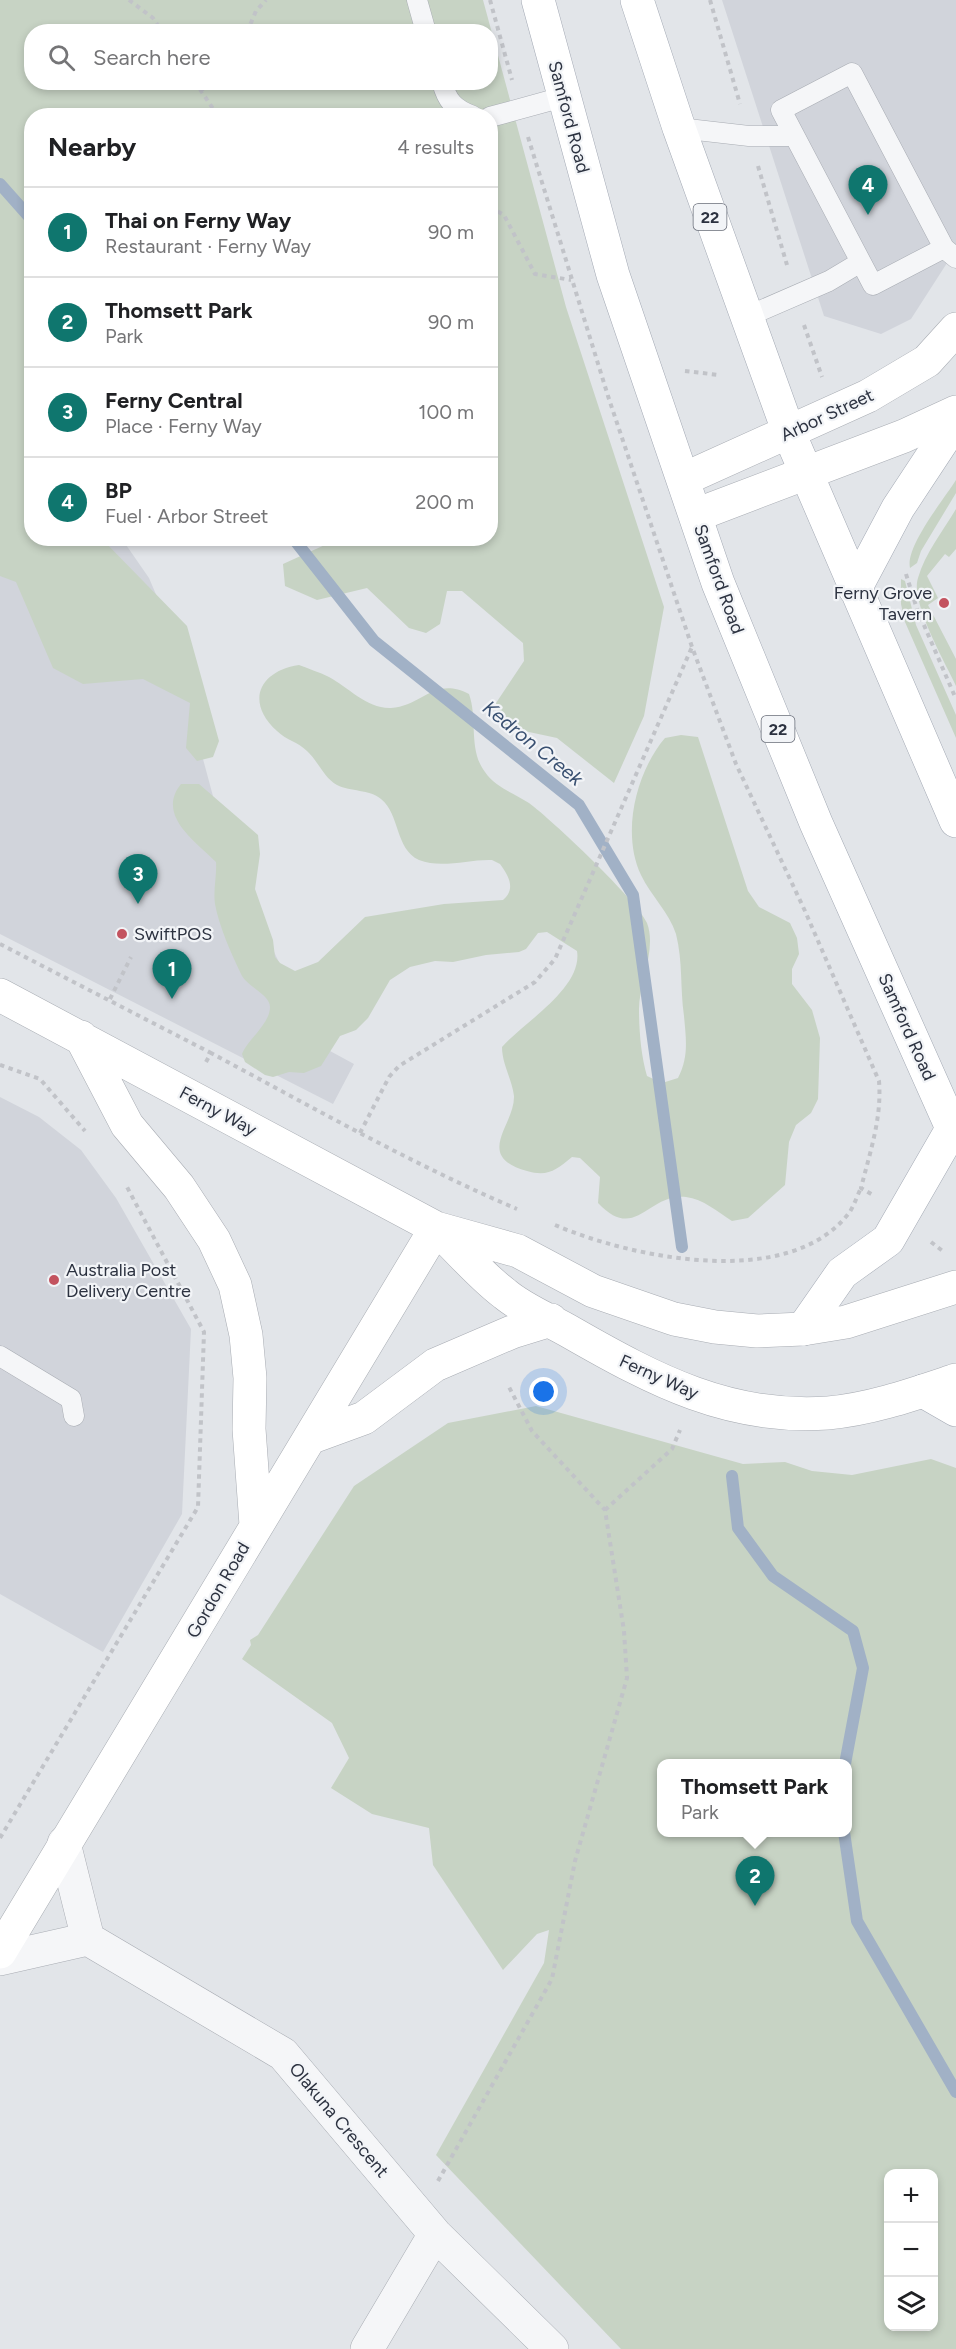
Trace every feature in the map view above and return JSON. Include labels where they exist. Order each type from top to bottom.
[{"type":"street","name":"Samford Road","points":[[538,0],[613,275],[718,583],[816,823],[954,1133]]},
{"type":"street","name":"22","points":[[637,0],[679,128],[789,432],[956,820]]},
{"type":"street","name":"Arbor Street","points":[[684,479],[900,379],[927,361],[956,329]]},
{"type":"street","points":[[696,515],[904,436],[956,412]]},
{"type":"street","points":[[855,589],[898,508],[956,420]]},
{"type":"street","name":"Ferny Way","points":[[0,995],[436,1228],[518,1251],[593,1291],[674,1319],[715,1327],[757,1331],[803,1329],[846,1322],[956,1287]]},
{"type":"street","points":[[81,1037],[127,1125],[179,1187],[214,1240],[235,1285],[246,1335],[250,1378],[249,1429],[256,1526]]},
{"type":"street","points":[[803,1329],[843,1272],[888,1240],[954,1133]]},
{"type":"street","name":"Ferny Way","points":[[436,1228],[505,1295],[644,1374],[687,1393],[738,1407],[788,1413],[829,1413],[884,1404],[956,1380]]},
{"type":"street","name":"Gordon Road","points":[[0,1952],[436,1228]]},
{"type":"street","points":[[312,1437],[364,1418],[435,1365],[512,1332],[551,1320]]},
{"type":"street","points":[[922,1391],[956,1410]]},
{"type":"street","points":[[0,1959],[88,1939],[64,1843]]},
{"type":"street","name":"Olakuna Crescent","points":[[88,1939],[283,2054],[428,2226],[552,2349]]},
{"type":"street","points":[[367,2349],[428,2226]]},
{"type":"lane","points":[[417,0],[424,24]]},
{"type":"lane","points":[[852,73],[950,253],[873,285],[781,110],[852,73]]},
{"type":"lane","points":[[444,90],[447,100],[456,108]]},
{"type":"lane","points":[[498,115],[564,98]]},
{"type":"lane","points":[[679,128],[749,135],[794,136]]},
{"type":"lane","points":[[746,317],[829,281],[861,262]]},
{"type":"lane","points":[[0,1356],[70,1399],[74,1416]]},
{"type":"path","points":[[129,0],[153,18],[157,24]]},
{"type":"path","points":[[250,24],[256,11],[266,0]]},
{"type":"path","points":[[710,0],[809,342]]},
{"type":"path","points":[[201,91],[213,108]]},
{"type":"path","points":[[498,211],[504,214],[535,274],[571,280]]},
{"type":"path","points":[[686,371],[719,375]]},
{"type":"path","points":[[911,584],[917,609],[956,699]]},
{"type":"path","points":[[524,1212],[463,1186],[360,1133],[389,1077],[399,1066],[535,982],[555,959],[692,647],[736,764],[805,911],[879,1081],[878,1125],[861,1188],[849,1212],[826,1234],[800,1250],[759,1257],[710,1261],[657,1255],[624,1247],[545,1221]]},
{"type":"path","points":[[0,944],[110,999],[210,1053]]},
{"type":"path","points":[[110,999],[131,957]]},
{"type":"path","points":[[0,1065],[40,1079],[93,1140]]},
{"type":"path","points":[[0,1838],[198,1507],[204,1332],[121,1177]]},
{"type":"path","points":[[861,1188],[879,1198]]},
{"type":"path","points":[[428,2226],[441,2175],[552,1979],[575,1861],[627,1678],[624,1630],[605,1510],[532,1431],[509,1387]]},
{"type":"path","points":[[605,1510],[672,1449],[680,1430]]},
{"type":"shaded area","points":[[722,0],[956,0],[956,249],[911,319],[881,334],[824,316]]},
{"type":"shaded area","points":[[0,461],[24,519],[24,546],[127,546],[149,578],[184,660],[196,733],[231,863],[319,1045],[354,1064],[333,1104],[0,934]]},
{"type":"shaded area","points":[[0,1097],[39,1117],[81,1150],[116,1198],[191,1329],[182,1514],[103,1652],[0,1594]]},
{"type":"green space","points":[[0,0],[483,0],[489,24],[24,24],[24,90],[498,90],[498,55],[566,307],[664,607],[644,716],[614,783],[557,738],[501,726],[496,703],[524,661],[523,643],[462,591],[447,591],[440,624],[426,633],[409,628],[367,588],[317,600],[285,586],[283,564],[323,546],[498,546],[498,108],[24,108],[24,546],[109,546],[187,626],[219,741],[213,757],[197,761],[186,748],[190,703],[143,679],[83,684],[53,668],[16,582],[0,576]]},
{"type":"green space","points":[[956,480],[956,493],[921,551],[917,563],[910,568],[913,548],[919,536]]},
{"type":"green space","points":[[956,509],[956,549],[949,557],[945,554],[927,576],[938,598],[928,605],[956,659],[956,686],[924,616],[917,589],[918,578],[925,560]]},
{"type":"green space","points":[[901,579],[905,581],[916,625],[956,715],[956,738],[905,622],[901,604]]},
{"type":"green space","points":[[299,665],[329,677],[366,701],[382,707],[402,706],[437,690],[447,688],[469,694],[477,754],[489,778],[529,803],[574,842],[628,897],[647,923],[650,944],[640,999],[641,1043],[647,1076],[662,1083],[678,1078],[684,1063],[686,1048],[680,955],[673,926],[641,875],[632,841],[632,822],[639,785],[646,768],[665,738],[681,735],[698,737],[748,891],[759,907],[790,923],[797,938],[799,954],[792,969],[792,984],[812,1010],[820,1038],[818,1099],[811,1113],[796,1125],[789,1142],[785,1185],[748,1218],[732,1221],[704,1203],[686,1197],[661,1202],[632,1218],[622,1218],[611,1214],[598,1203],[600,1177],[580,1158],[572,1157],[556,1169],[546,1173],[534,1173],[511,1165],[502,1157],[499,1148],[513,1107],[514,1096],[502,1047],[562,991],[576,965],[577,951],[547,932],[538,933],[526,949],[519,952],[486,955],[453,962],[435,961],[410,967],[390,980],[368,1018],[356,1030],[340,1036],[321,1066],[304,1073],[289,1072],[273,1077],[265,1075],[245,1062],[242,1054],[263,1025],[269,1013],[269,1002],[244,979],[219,921],[214,893],[216,862],[181,827],[176,817],[173,806],[174,795],[181,784],[199,784],[258,835],[260,854],[255,889],[273,940],[275,957],[280,963],[295,971],[318,962],[365,917],[444,904],[503,900],[510,887],[510,882],[500,864],[492,860],[437,864],[419,860],[411,855],[401,840],[392,813],[381,799],[337,785],[328,778],[307,751],[277,731],[261,709],[259,699],[261,689],[274,674],[285,668]]},
{"type":"green space","points":[[536,1406],[743,1464],[785,1462],[812,1471],[852,1475],[931,1459],[956,1468],[956,2349],[621,2349],[436,2155],[544,1963],[549,1930],[537,1934],[503,1970],[433,1865],[429,1828],[372,1814],[331,1788],[349,1758],[332,1723],[242,1659],[251,1645],[250,1640],[258,1635],[354,1486],[448,1423]]},
{"type":"waterway","name":"Kedron Creek","points":[[0,184],[24,211]]},
{"type":"waterway","name":"Kedron Creek","points":[[299,546],[374,641],[579,805],[633,895],[682,1247]]},
{"type":"waterway","name":"Kedron Creek","points":[[732,1476],[738,1528],[773,1576],[853,1631],[863,1668],[846,1759]]},
{"type":"waterway","name":"Kedron Creek","points":[[845,1837],[857,1921],[956,2092]]},
{"type":"place","name":"BP","points":[[868,215]]},
{"type":"place","name":"Ferny Grove Tavern","points":[[944,603]]},
{"type":"place","name":"Ferny Central","points":[[138,904]]},
{"type":"place","name":"SwiftPOS","points":[[122,934]]},
{"type":"place","name":"Thai on Ferny Way","points":[[172,999]]},
{"type":"place","name":"Australia Post Delivery Centre","points":[[54,1280]]},
{"type":"place","name":"Thomsett Park","points":[[755,1906]]}]
